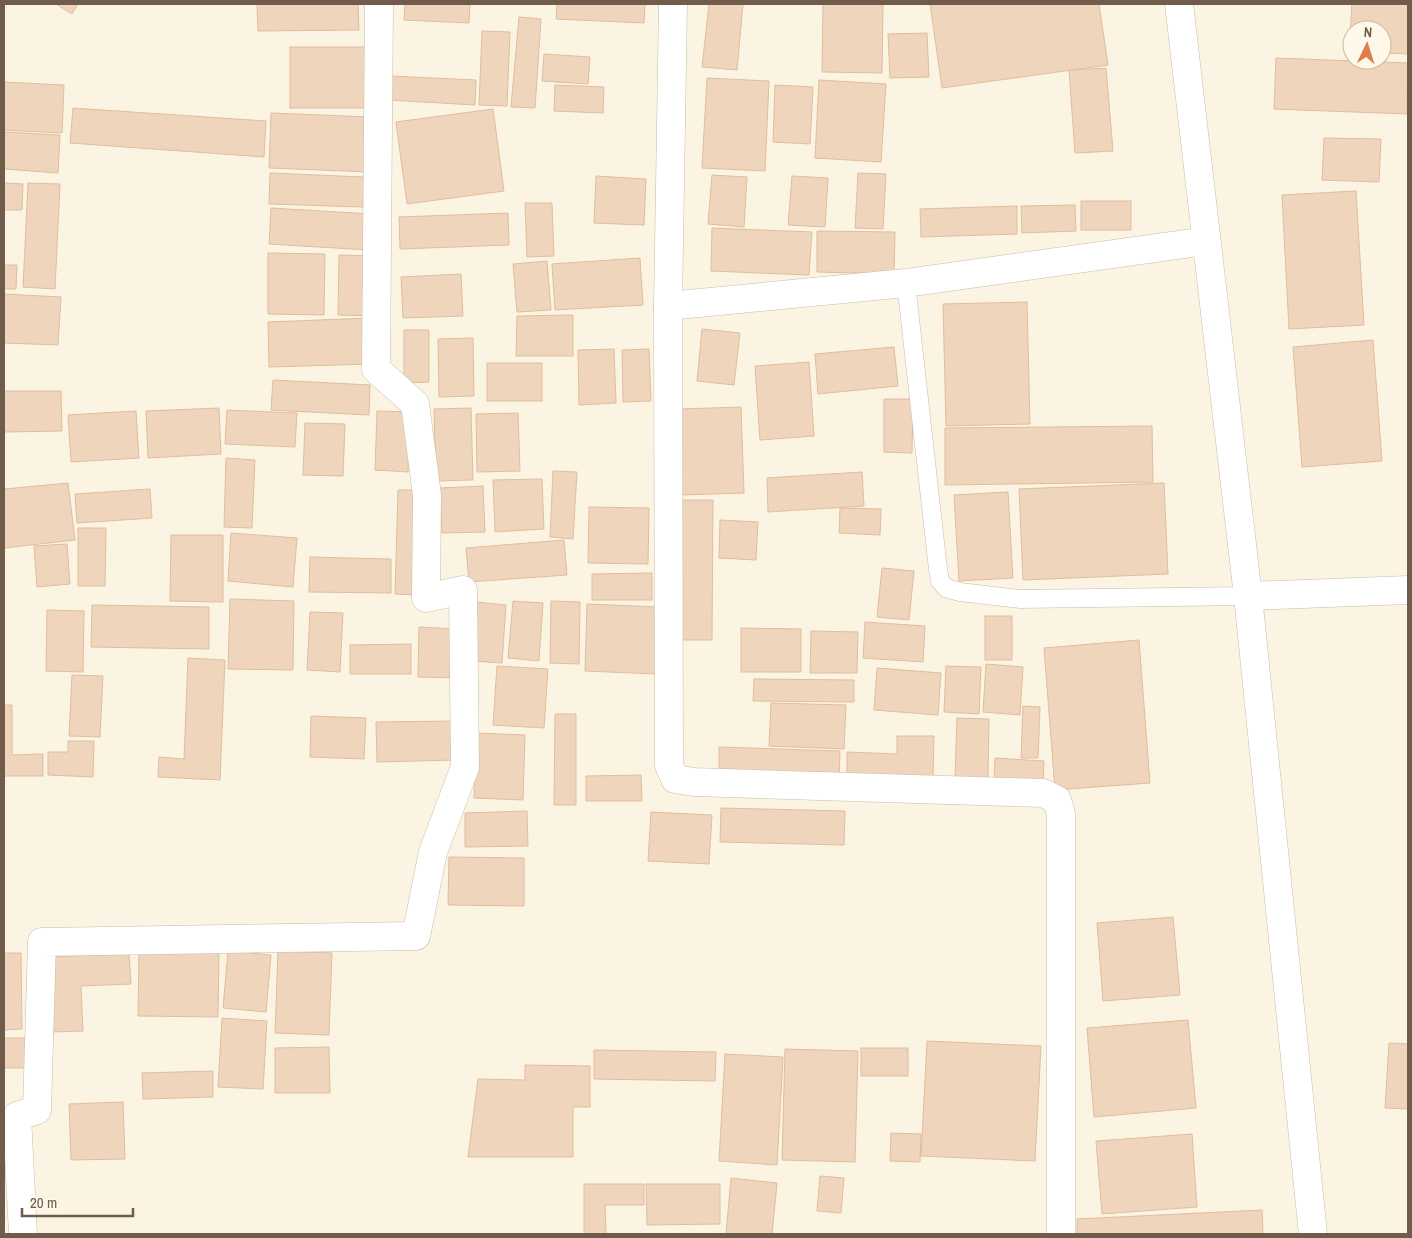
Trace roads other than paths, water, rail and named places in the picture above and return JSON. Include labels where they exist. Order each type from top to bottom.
[{"type":"street","points":[[23,1234],[17,1116],[36,1110],[42,942],[416,936],[433,852],[465,767],[463,590],[426,598],[427,495],[415,404],[376,369],[379,4]]},
{"type":"street","points":[[673,4],[668,306],[669,765],[674,779],[694,782],[1043,793],[1057,800],[1061,814],[1061,1234]]},
{"type":"street","points":[[1179,4],[1248,596],[1313,1234]]},
{"type":"street","points":[[668,306],[906,283],[1206,240]]},
{"type":"street","points":[[1248,596],[1408,590]]},
{"type":"lane","points":[[906,283],[938,569],[940,580],[946,588],[960,592],[1020,599],[1248,596]]}]
